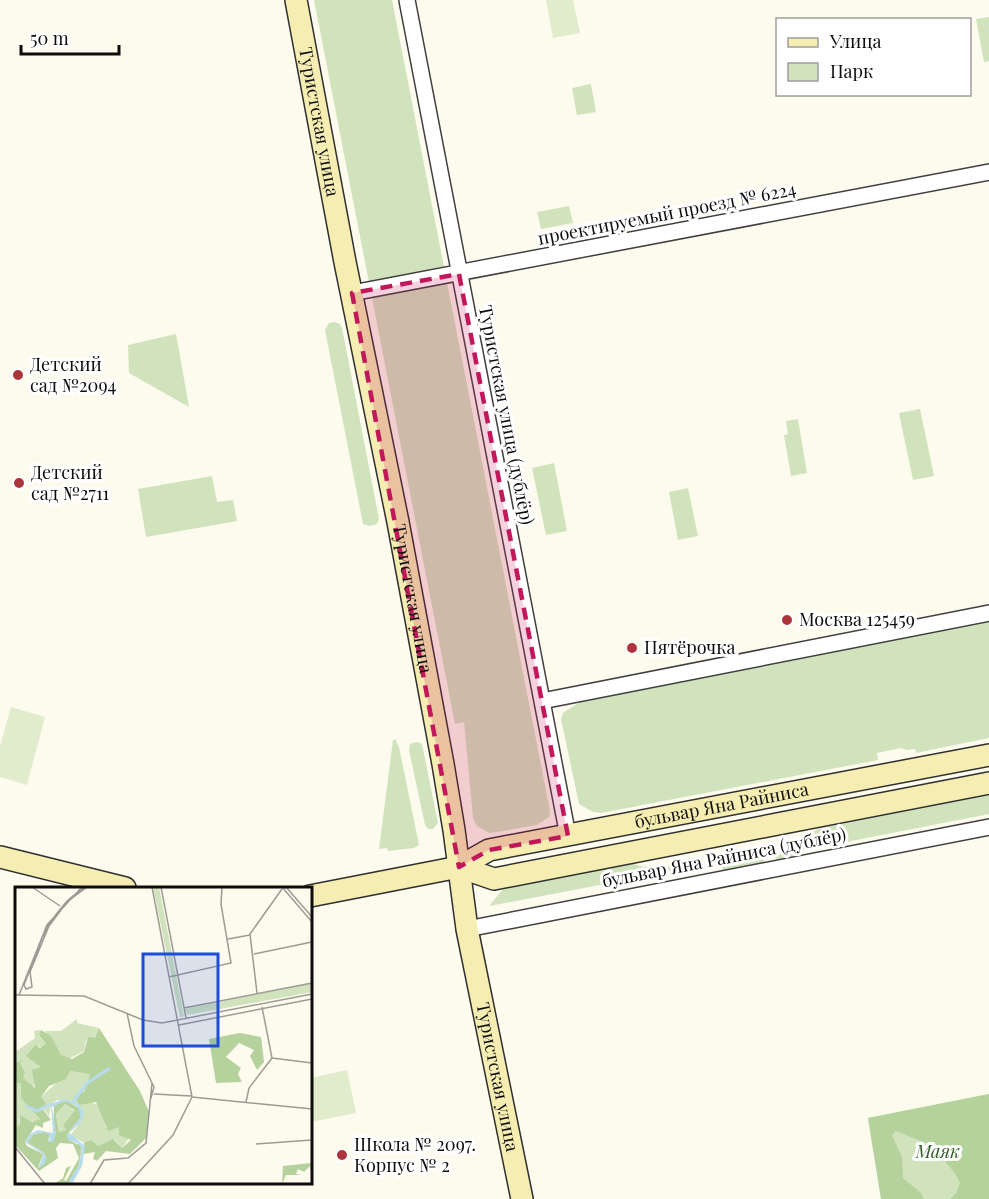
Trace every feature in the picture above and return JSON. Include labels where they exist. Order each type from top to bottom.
[{"type":"main road","name":"Туристская улица","points":[[296,0],[443,764],[467,929],[522,1199]]},
{"type":"main road","name":"бульвар Яна Райниса","points":[[312,896],[459,867],[489,850],[989,755]]},
{"type":"main road","name":"бульвар Яна Райниса","points":[[459,867],[494,879],[989,783]]},
{"type":"main road","points":[[0,856],[121,887]]},
{"type":"street","name":"Туристская улица (дублёр)","points":[[407,0],[568,836]]},
{"type":"street","name":"проектируемый проезд № 6224","points":[[352,293],[989,172]]},
{"type":"street","points":[[542,700],[989,613]]},
{"type":"street","name":"бульвар Яна Райниса (дублёр)","points":[[467,929],[989,827]]},
{"type":"highlighted area","points":[[459,274],[568,836],[489,850],[459,867],[352,293]]},
{"type":"green space","points":[[314,0],[392,0],[550,811],[549,817],[537,825],[489,833],[477,826],[473,818],[464,722],[455,724]]},
{"type":"green space","points":[[546,0],[573,0],[580,33],[553,38]]},
{"type":"green space","points":[[989,17],[989,61],[984,62],[976,19]]},
{"type":"green space","points":[[591,84],[596,112],[577,115],[572,88]]},
{"type":"green space","points":[[569,206],[573,223],[541,229],[537,212]]},
{"type":"green space","points":[[335,322],[342,328],[379,519],[377,524],[369,526],[363,524],[325,330],[329,323]]},
{"type":"green space","points":[[176,334],[189,407],[129,373],[128,345]]},
{"type":"green space","points":[[920,409],[934,476],[913,480],[899,413]]},
{"type":"green space","points":[[798,419],[807,473],[791,476],[784,435],[788,434],[786,421]]},
{"type":"green space","points":[[554,463],[567,531],[546,535],[532,468]]},
{"type":"green space","points":[[212,476],[217,502],[233,500],[237,521],[146,537],[138,489]]},
{"type":"green space","points":[[688,488],[698,536],[678,540],[669,492]]},
{"type":"green space","points":[[989,622],[989,738],[916,753],[915,749],[901,748],[877,753],[878,760],[601,813],[593,812],[579,804],[561,719],[563,713],[583,700]]},
{"type":"green space","points":[[11,707],[45,717],[27,785],[0,777],[0,746]]},
{"type":"green space","points":[[395,739],[399,747],[419,845],[414,848],[388,851],[387,848],[379,849],[393,740]]},
{"type":"green space","points":[[417,742],[422,744],[438,823],[433,829],[428,829],[425,825],[409,750],[410,744]]},
{"type":"green space","points":[[989,795],[989,814],[795,852],[795,857],[777,861],[775,853],[797,849],[796,839],[821,828]]},
{"type":"green space","points":[[763,855],[765,864],[723,871],[721,863]]},
{"type":"green space","points":[[693,862],[694,867],[489,906],[505,887],[633,863],[638,866],[653,867]]},
{"type":"green space","points":[[347,1070],[356,1113],[312,1122],[312,1078]]},
{"type":"green space","name":"Маяк","points":[[989,1094],[989,1199],[881,1199],[868,1118]]},
{"type":"green space","name":"Маяк","points":[[989,1094],[989,1199],[950,1199],[956,1193],[960,1183],[936,1147],[896,1131],[892,1135],[902,1157],[903,1178],[921,1193],[924,1199],[881,1199],[868,1118]]},
{"type":"place","name":"Детский сад №2094","points":[[18,375]]},
{"type":"place","name":"Детский сад №2711","points":[[19,483]]},
{"type":"place","name":"Москва 125459","points":[[787,620]]},
{"type":"place","name":"Пятёрочка","points":[[632,648]]},
{"type":"place","name":"Школа № 2097. Корпус № 2","points":[[342,1155]]}]
